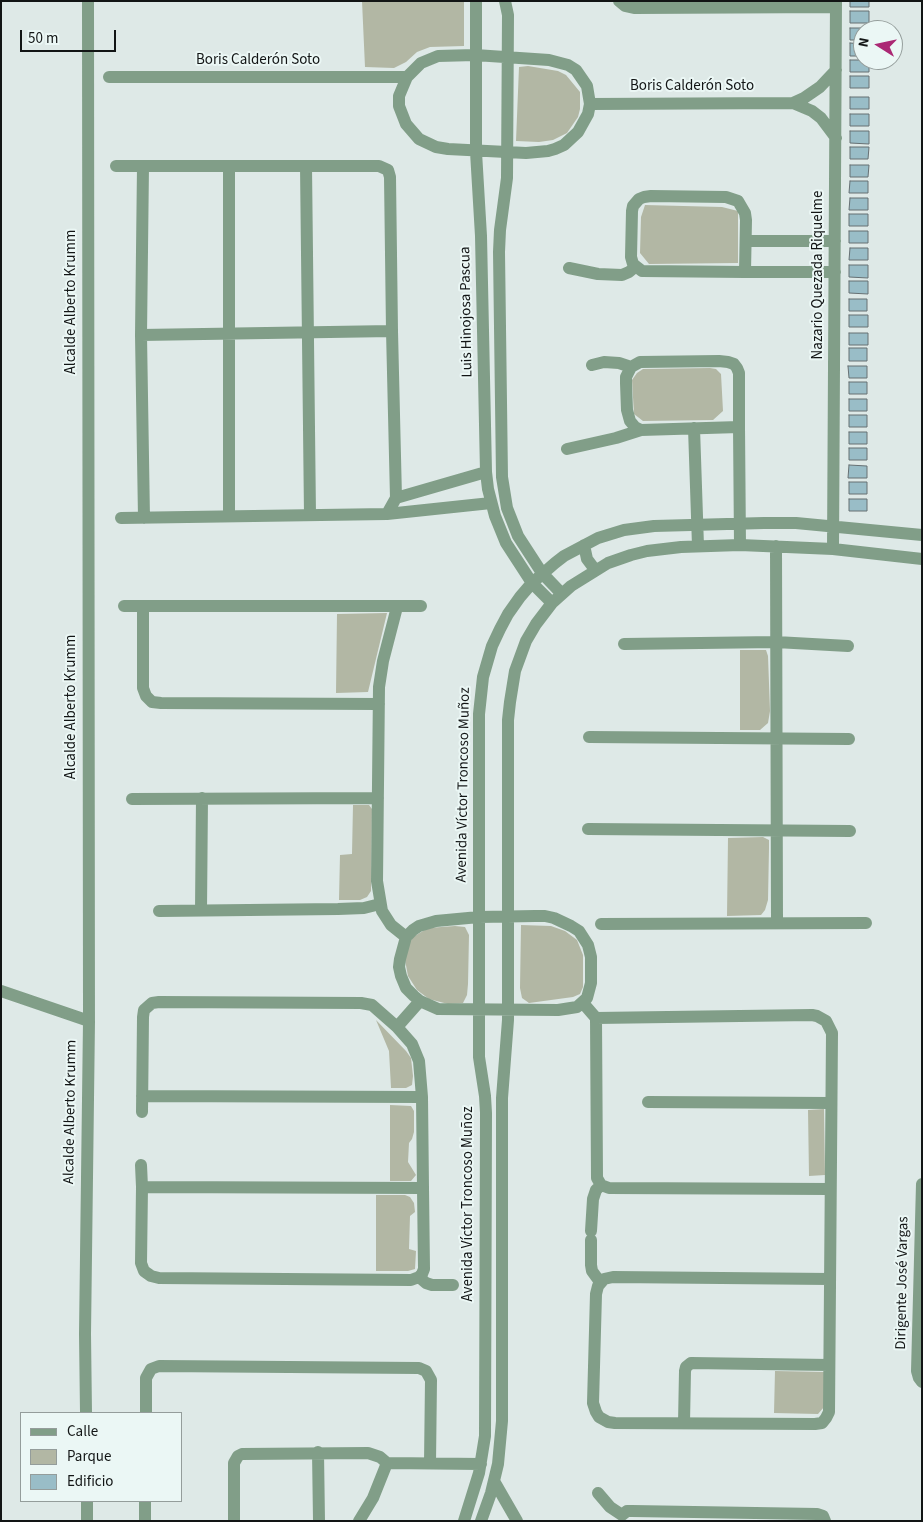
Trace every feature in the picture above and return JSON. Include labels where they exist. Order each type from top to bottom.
[{"type":"street","name":"Alcalde Alberto Krumm","points":[[86,1412],[85,1334],[89,1021],[88,1]]},
{"type":"street","name":"Luis Hinojosa Pascua","points":[[476,1],[476,152],[481,236],[486,472],[491,503],[506,543],[532,583],[552,603]]},
{"type":"street","points":[[506,1],[508,15],[507,191],[500,230],[499,252],[502,477],[507,508],[515,529],[542,573],[562,594]]},
{"type":"street","points":[[620,3],[634,8],[750,4],[836,4]]},
{"type":"street","name":"Nazario Quezada Riquelme","points":[[833,549],[836,4]]},
{"type":"street","points":[[438,56],[508,56],[549,60],[568,65],[576,70],[582,78],[587,86],[590,104],[588,114],[578,132],[564,145],[548,152],[508,153],[476,152],[436,147],[419,138],[406,124],[399,106],[399,96],[407,77],[421,63],[438,56]]},
{"type":"street","name":"Boris Calderón Soto","points":[[793,103],[820,87],[836,70]]},
{"type":"street","name":"Boris Calderón Soto","points":[[109,77],[407,77]]},
{"type":"street","name":"Boris Calderón Soto","points":[[590,104],[793,103],[812,111],[821,118],[836,138]]},
{"type":"street","points":[[116,166],[379,166],[385,168],[390,173],[396,498],[387,514]]},
{"type":"street","points":[[143,166],[141,335],[144,518]]},
{"type":"street","points":[[229,166],[229,516]]},
{"type":"street","points":[[306,166],[310,515]]},
{"type":"street","points":[[745,272],[746,220],[738,201],[726,197],[644,197],[636,203],[632,211],[630,257],[635,267],[645,271],[745,272],[835,272]]},
{"type":"street","points":[[746,240],[835,241]]},
{"type":"street","points":[[569,268],[598,274],[622,275],[635,267]]},
{"type":"street","points":[[141,335],[392,331]]},
{"type":"street","points":[[641,430],[630,421],[627,410],[626,383],[631,367],[640,362],[719,361],[734,364],[738,368],[740,545]]},
{"type":"street","points":[[592,366],[604,362],[619,363],[631,367]]},
{"type":"street","points":[[568,449],[641,430],[739,427]]},
{"type":"street","points":[[694,428],[698,546]]},
{"type":"street","points":[[396,498],[486,472]]},
{"type":"street","points":[[121,518],[387,514],[491,503]]},
{"type":"street","name":"Avenida Víctor Troncoso Muñoz","points":[[464,1521],[481,1464],[485,1436],[486,1112],[479,1057],[480,714],[483,677],[492,646],[508,614],[542,573],[564,556],[611,533],[654,526],[796,524],[922,534]]},
{"type":"street","points":[[584,545],[587,559],[593,567],[598,569]]},
{"type":"street","points":[[480,1521],[494,1481],[500,1445],[502,1397],[502,1106],[508,1010],[508,720],[515,671],[526,641],[552,603],[572,586],[598,569],[620,558],[647,550],[681,546],[776,546],[833,549],[922,559]]},
{"type":"street","points":[[776,546],[777,923]]},
{"type":"street","points":[[124,606],[421,606]]},
{"type":"street","points":[[144,607],[143,688],[146,696],[152,702],[379,704]]},
{"type":"street","points":[[397,607],[383,661],[379,704],[377,881],[382,912],[390,925],[406,937]]},
{"type":"street","points":[[624,644],[776,642],[848,646]]},
{"type":"street","points":[[589,737],[849,738]]},
{"type":"street","points":[[201,910],[202,798]]},
{"type":"street","points":[[132,799],[378,798]]},
{"type":"street","points":[[588,829],[850,831]]},
{"type":"street","points":[[159,911],[347,909],[364,908],[380,904]]},
{"type":"street","points":[[508,916],[544,916],[562,921],[579,931],[588,945],[591,957],[590,991],[583,1003],[568,1009],[438,1009],[420,1001],[406,988],[399,967],[406,937],[413,930],[426,923],[508,916]]},
{"type":"street","points":[[601,924],[866,923]]},
{"type":"street","points":[[1,991],[89,1021]]},
{"type":"street","points":[[397,1027],[420,1001]]},
{"type":"street","points":[[141,1166],[141,1263],[147,1274],[154,1278],[411,1280],[419,1277],[424,1269],[422,1097],[418,1055],[412,1044],[376,1007],[367,1003],[159,1002],[152,1004],[144,1010],[143,1017],[142,1112]]},
{"type":"street","points":[[583,1003],[596,1018],[597,1178],[601,1185],[610,1188],[830,1189]]},
{"type":"street","points":[[596,1018],[817,1016],[826,1021],[832,1033],[830,1365],[829,1412],[826,1418],[819,1424],[608,1422],[599,1417],[593,1403],[596,1294],[600,1282],[613,1277],[830,1279]]},
{"type":"street","points":[[142,1096],[422,1097]]},
{"type":"street","points":[[648,1102],[831,1103]]},
{"type":"street","name":"Dirigente José Vargas","points":[[922,1184],[917,1371],[922,1382]]},
{"type":"street","points":[[600,1282],[594,1275],[590,1265],[592,1199],[596,1190],[601,1185]]},
{"type":"street","points":[[142,1187],[423,1188]]},
{"type":"street","points":[[419,1277],[432,1285],[453,1285]]},
{"type":"street","points":[[684,1423],[685,1371],[686,1367],[691,1363],[830,1365]]},
{"type":"street","points":[[146,1412],[146,1378],[151,1369],[159,1366],[419,1368],[426,1371],[431,1380],[430,1463]]},
{"type":"street","points":[[486,1398],[488,1401],[495,1403],[502,1397]]},
{"type":"street","points":[[318,1452],[319,1521]]},
{"type":"street","points":[[234,1521],[234,1466],[238,1456],[247,1453],[368,1453],[380,1457],[387,1463],[481,1464]]},
{"type":"street","points":[[359,1521],[373,1498],[387,1463]]},
{"type":"street","points":[[494,1481],[517,1521]]},
{"type":"street","points":[[598,1493],[610,1508],[622,1518],[627,1511],[632,1511],[817,1514],[823,1516],[825,1521]]},
{"type":"street","points":[[87,1502],[87,1521]]},
{"type":"street","points":[[145,1502],[145,1521]]},
{"type":"green space","points":[[362,1],[464,1],[464,46],[430,47],[417,52],[406,62],[394,68],[365,67]]},
{"type":"green space","points":[[528,66],[558,71],[566,75],[580,92],[578,117],[567,133],[553,140],[539,142],[516,141],[519,67]]},
{"type":"green space","points":[[645,205],[722,207],[738,211],[738,263],[649,264],[640,253],[641,217]]},
{"type":"green space","points":[[643,369],[716,369],[721,374],[723,411],[713,420],[643,421],[634,414],[632,380]]},
{"type":"green space","points":[[387,613],[368,692],[336,693],[337,614]]},
{"type":"green space","points":[[740,650],[766,650],[768,656],[770,711],[768,723],[760,730],[740,730]]},
{"type":"green space","points":[[353,805],[369,805],[372,809],[371,891],[367,897],[360,900],[339,900],[340,855],[352,854]]},
{"type":"green space","points":[[763,837],[769,840],[768,900],[765,910],[761,915],[727,916],[728,838]]},
{"type":"green space","points":[[521,925],[551,926],[565,931],[577,940],[583,955],[583,987],[580,994],[573,997],[529,1003],[522,998],[520,988]]},
{"type":"green space","points":[[465,927],[469,935],[468,984],[467,995],[463,1003],[448,1004],[429,999],[417,990],[408,976],[405,960],[407,947],[413,937],[428,928]]},
{"type":"green space","points":[[376,1020],[411,1058],[412,1085],[406,1088],[391,1088],[389,1051]]},
{"type":"green space","points":[[390,1105],[411,1106],[414,1111],[414,1132],[409,1143],[408,1162],[416,1175],[411,1181],[390,1181]]},
{"type":"green space","points":[[824,1109],[825,1175],[809,1176],[808,1110]]},
{"type":"green space","points":[[376,1195],[405,1195],[410,1197],[414,1203],[415,1212],[410,1216],[409,1249],[416,1251],[415,1269],[408,1271],[376,1271]]},
{"type":"green space","points":[[775,1371],[825,1372],[824,1407],[818,1414],[774,1413]]},
{"type":"building","points":[[850,1],[869,1],[869,7],[850,7]]},
{"type":"building","points":[[850,11],[869,11],[869,20],[853,20],[853,23],[850,23]]},
{"type":"building","points":[[850,28],[853,28],[853,40],[850,40]]},
{"type":"building","points":[[850,43],[853,43],[853,56],[850,56]]},
{"type":"building","points":[[850,60],[853,60],[853,70],[869,70],[869,72],[850,72]]},
{"type":"building","points":[[850,76],[869,76],[869,88],[850,88]]},
{"type":"building","points":[[850,97],[869,97],[869,109],[850,109]]},
{"type":"building","points":[[850,114],[869,114],[869,126],[850,126]]},
{"type":"building","points":[[850,131],[869,131],[869,144],[850,143]]},
{"type":"building","points":[[850,147],[869,147],[868,159],[850,159]]},
{"type":"building","points":[[850,165],[869,165],[868,177],[850,177]]},
{"type":"building","points":[[850,181],[868,181],[868,193],[849,193]]},
{"type":"building","points":[[850,198],[868,198],[868,210],[849,210]]},
{"type":"building","points":[[849,214],[868,214],[868,226],[849,226]]},
{"type":"building","points":[[849,231],[868,231],[868,243],[849,243]]},
{"type":"building","points":[[850,248],[868,248],[868,260],[849,260]]},
{"type":"building","points":[[849,265],[868,265],[868,278],[849,277]]},
{"type":"building","points":[[849,281],[868,281],[868,294],[849,293]]},
{"type":"building","points":[[849,299],[867,299],[867,311],[849,311]]},
{"type":"building","points":[[849,315],[868,315],[868,327],[849,327]]},
{"type":"building","points":[[849,333],[868,333],[868,345],[849,345]]},
{"type":"building","points":[[849,348],[867,348],[867,361],[849,361]]},
{"type":"building","points":[[848,366],[867,366],[867,378],[849,378]]},
{"type":"building","points":[[849,382],[867,382],[867,394],[849,394]]},
{"type":"building","points":[[849,399],[867,399],[867,411],[849,411]]},
{"type":"building","points":[[849,415],[867,415],[867,427],[849,427]]},
{"type":"building","points":[[849,432],[867,432],[867,444],[849,444]]},
{"type":"building","points":[[849,448],[867,448],[867,460],[849,460]]},
{"type":"building","points":[[849,465],[867,466],[867,478],[848,478]]},
{"type":"building","points":[[849,482],[867,482],[867,494],[849,494]]},
{"type":"building","points":[[849,499],[867,499],[867,511],[849,511]]}]
